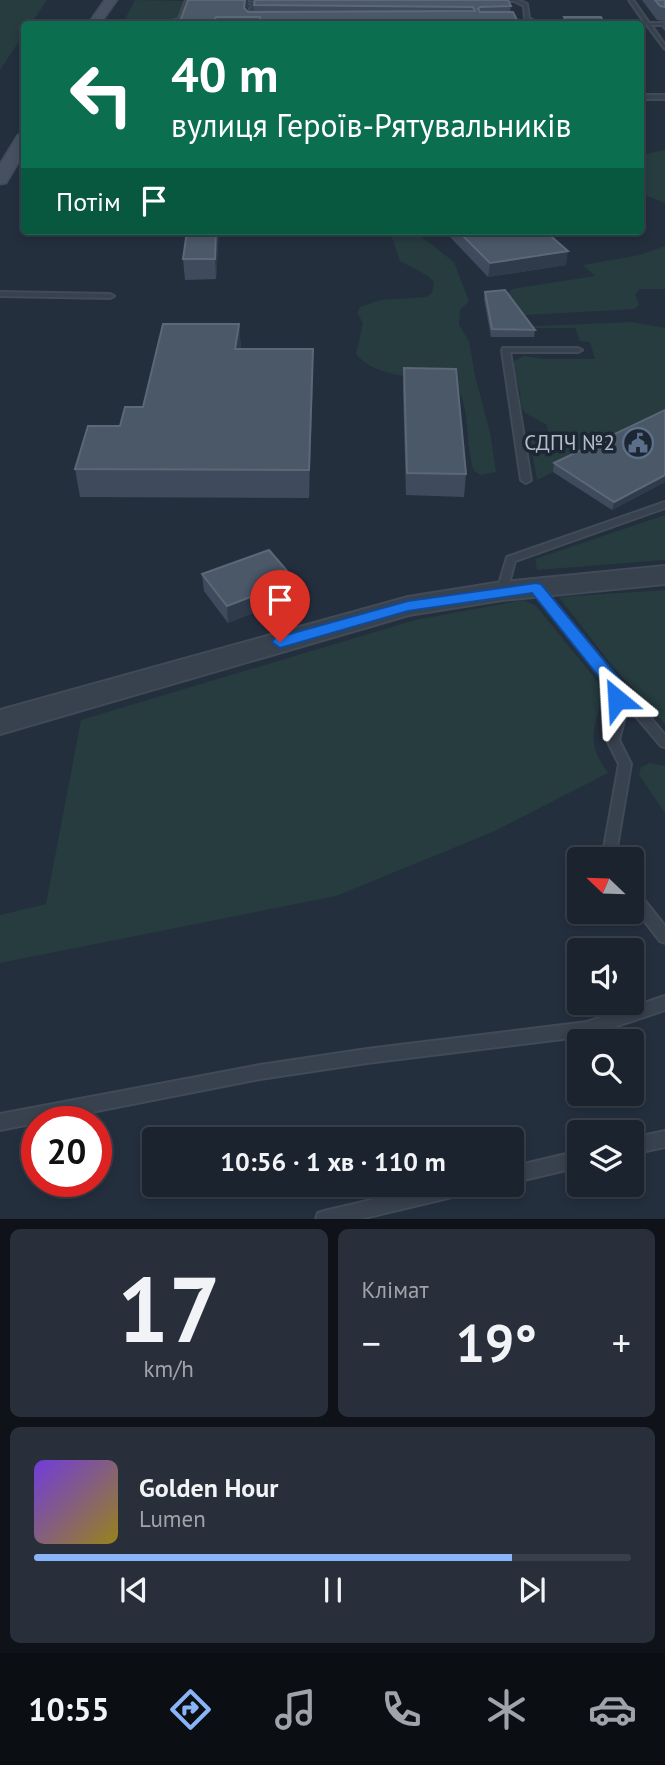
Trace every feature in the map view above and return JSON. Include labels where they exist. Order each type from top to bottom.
[{"type":"main road","points":[[96,21],[111,0]]},
{"type":"main road","points":[[0,179],[21,147]]},
{"type":"street","points":[[0,722],[408,606],[502,591],[665,575]]},
{"type":"lane","points":[[178,21],[181,20],[188,0]]},
{"type":"lane","points":[[239,0],[253,3],[250,21]]},
{"type":"lane","points":[[490,0],[514,0],[526,5],[527,19],[531,21]]},
{"type":"lane","points":[[631,0],[665,48]]},
{"type":"lane","points":[[644,24],[665,24]]},
{"type":"lane","points":[[644,97],[665,97]]},
{"type":"lane","points":[[0,294],[110,296]]},
{"type":"lane","points":[[526,480],[506,350],[578,350]]},
{"type":"lane","points":[[502,591],[511,559],[665,505]]},
{"type":"lane","points":[[536,588],[665,743]]},
{"type":"lane","points":[[611,847],[625,764],[613,740],[620,713],[615,686]]},
{"type":"lane","points":[[644,910],[665,937]]},
{"type":"lane","points":[[0,1122],[260,1072],[367,1056],[587,1030],[665,1003]]},
{"type":"lane","points":[[644,1143],[665,1139]]},
{"type":"lane","points":[[524,1172],[567,1162]]},
{"type":"lane","points":[[324,1219],[418,1197]]},
{"type":"green space","points":[[0,0],[47,0],[33,21],[21,21],[21,38],[0,70]]},
{"type":"green space","points":[[135,0],[184,1],[186,4],[178,19],[124,21]]},
{"type":"green space","points":[[665,150],[665,203],[644,195],[644,154]]},
{"type":"green space","points":[[389,235],[419,235],[454,262],[469,301],[460,310],[459,325],[469,341],[490,432],[496,472],[481,475],[474,471],[464,406],[456,384],[389,373],[376,369],[356,354],[363,323],[357,313],[360,307],[381,300],[426,297],[432,293],[434,282],[400,261]]},
{"type":"green space","points":[[665,246],[665,289],[640,289],[635,294],[639,305],[634,309],[507,316],[504,297],[512,289],[595,276],[583,265],[640,255]]},
{"type":"green space","points":[[632,322],[665,328],[665,417],[537,480],[530,440],[549,440],[547,425],[525,413],[520,405],[514,361],[524,356],[543,359],[595,359],[590,342],[580,341],[575,328],[489,328]]},
{"type":"green space","points":[[665,515],[665,560],[537,570],[535,559]]},
{"type":"green space","points":[[665,590],[665,724],[613,667],[559,597]]},
{"type":"green space","points":[[524,600],[536,606],[598,682],[600,695],[595,747],[608,773],[495,831],[336,896],[0,963],[0,915],[46,904],[81,720],[415,620]]},
{"type":"green space","points":[[650,763],[665,766],[665,813],[639,775],[641,767]]},
{"type":"building","points":[[188,0],[245,0],[244,8],[248,12],[475,11],[473,7],[254,5],[255,0],[508,0],[511,6],[478,9],[480,12],[513,12],[518,21],[259,21],[260,17],[216,17],[214,21],[180,21]]},
{"type":"building","points":[[655,0],[665,0],[665,7],[660,6]]},
{"type":"building","points":[[564,17],[601,17],[603,21],[566,21]]},
{"type":"building","points":[[186,235],[216,235],[215,259],[183,259]]},
{"type":"building","points":[[462,235],[550,235],[568,251],[490,263]]},
{"type":"building","points":[[505,290],[535,330],[492,329],[485,292]]},
{"type":"building","points":[[163,324],[239,324],[235,349],[313,349],[309,470],[75,469],[88,426],[120,426],[125,407],[143,407]]},
{"type":"building","points":[[404,368],[456,369],[466,474],[407,473]]},
{"type":"building","name":"СДПЧ №2","points":[[665,410],[665,475],[614,502],[554,463]]},
{"type":"building","points":[[269,550],[295,580],[227,606],[202,574]]},
{"type":"place","name":"СДПЧ №2","points":[[638,443]]},
{"type":"route","points":[[280,642],[408,606],[536,588],[615,686],[617,699]]}]
